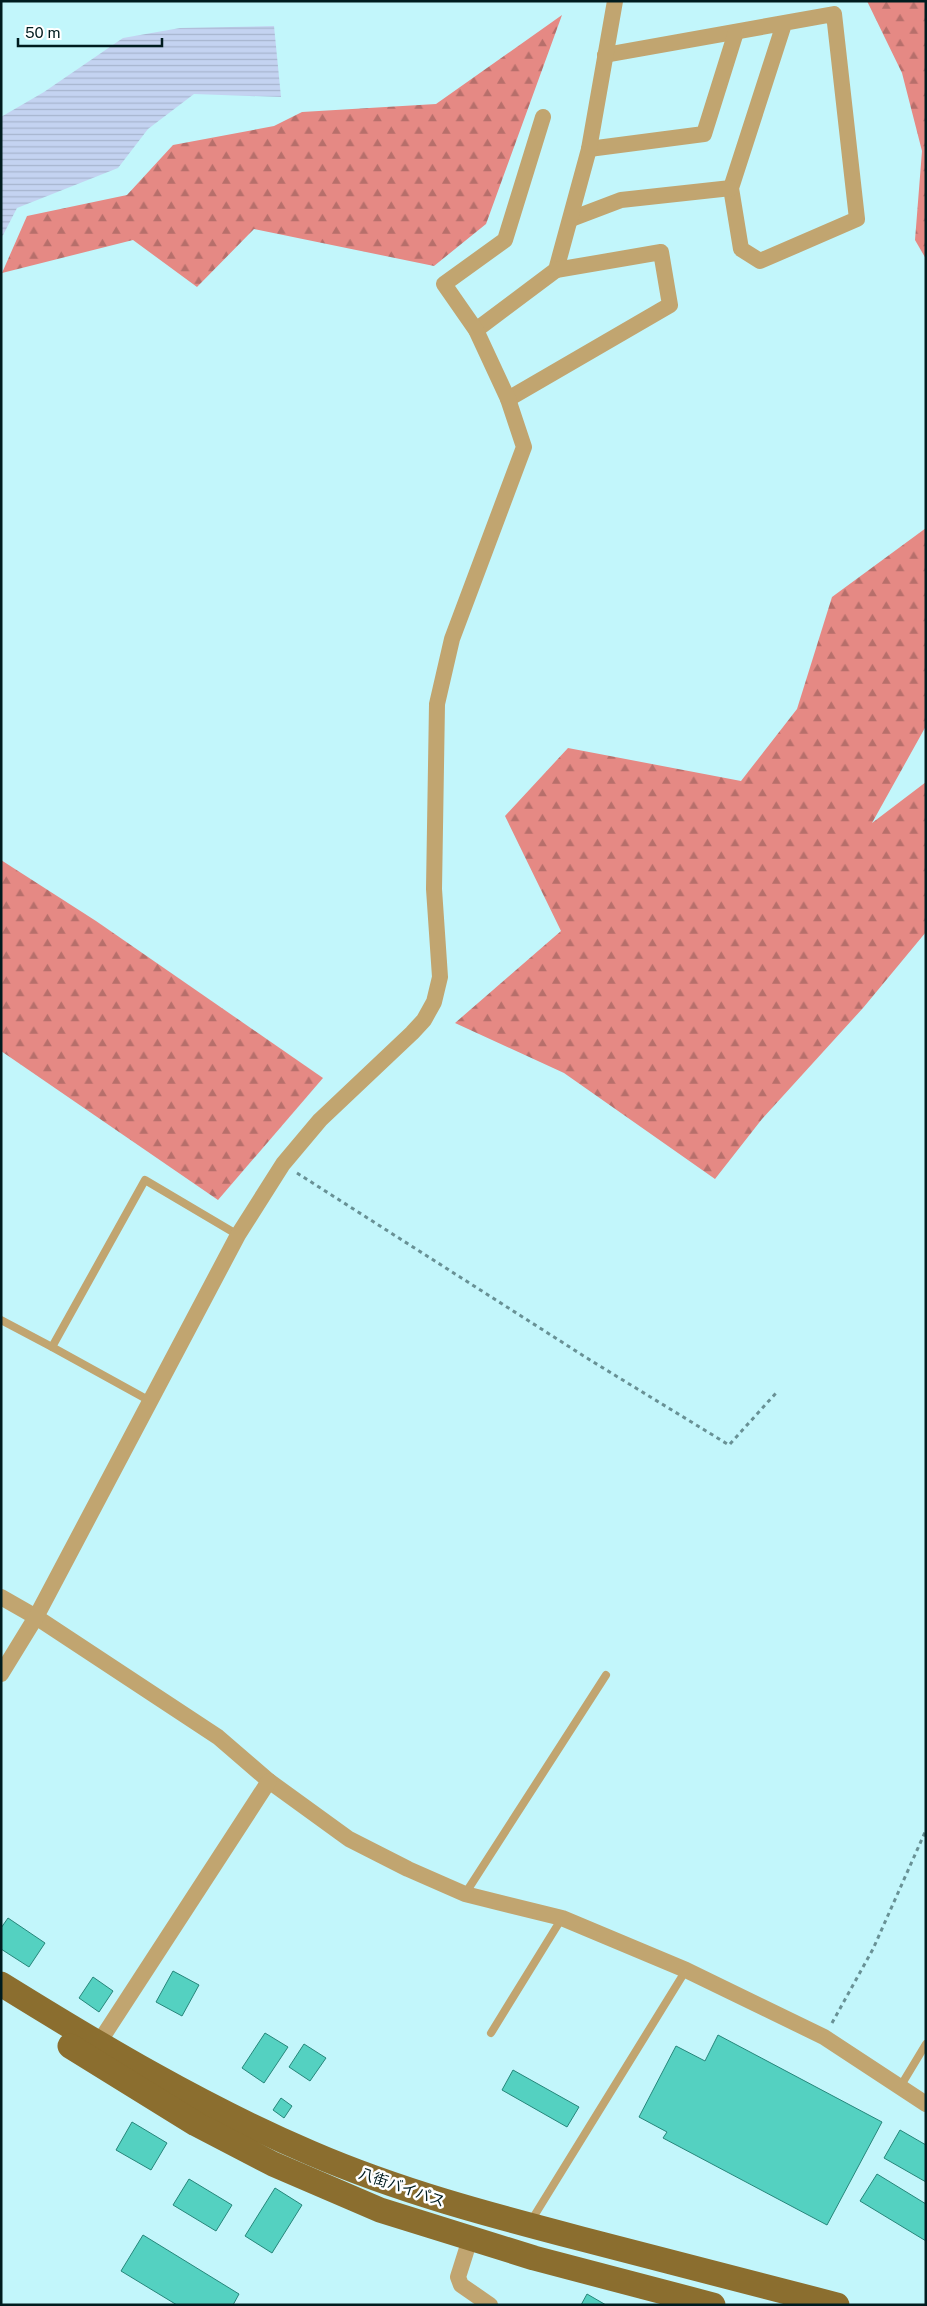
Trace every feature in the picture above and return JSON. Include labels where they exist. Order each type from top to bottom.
[{"type":"main road","name":"八街バイパス","points":[[1,1984],[98,2044],[236,2118],[311,2153],[396,2186],[480,2213],[837,2305]]},
{"type":"main road","name":"八街バイパス","points":[[1,2003],[196,2124],[273,2164],[380,2210],[470,2239],[712,2305]]},
{"type":"street","points":[[556,270],[589,149],[615,1]]},
{"type":"street","points":[[605,55],[834,14],[857,219],[760,261],[741,249],[730,188],[784,24]]},
{"type":"street","points":[[589,149],[704,134],[736,32]]},
{"type":"street","points":[[1,1674],[36,1617],[238,1235],[283,1164],[320,1120],[412,1033],[434,1002],[440,977],[434,890],[437,704],[452,639],[524,447],[508,399],[476,330],[444,284],[505,240],[542,117]]},
{"type":"street","points":[[571,219],[621,200],[730,188]]},
{"type":"street","points":[[476,330],[556,270],[661,252],[670,305],[508,399]]},
{"type":"street","points":[[1,1597],[36,1617],[218,1737],[269,1781],[349,1839],[408,1869],[465,1894],[562,1918],[686,1970],[824,2037],[926,2104]]},
{"type":"street","points":[[98,2044],[269,1781]]},
{"type":"street","points":[[470,2239],[458,2276],[461,2285],[490,2305]]},
{"type":"lane","points":[[52,1346],[145,1180],[238,1235]]},
{"type":"lane","points":[[1,1320],[52,1346],[150,1401]]},
{"type":"lane","points":[[465,1894],[606,1675]]},
{"type":"lane","points":[[490,2033],[562,1918]]},
{"type":"lane","points":[[528,2225],[686,1970]]},
{"type":"lane","points":[[900,2087],[926,2044]]},
{"type":"path","points":[[283,1164],[590,1360],[730,1445],[776,1393]]},
{"type":"path","points":[[824,2037],[873,1948],[926,1830]]},
{"type":"green space","points":[[867,1],[926,1],[926,259],[915,240],[922,151],[902,73]]},
{"type":"green space","points":[[562,15],[486,224],[434,266],[254,229],[197,287],[133,240],[2,273],[27,216],[127,195],[173,145],[274,126],[302,112],[436,104]]},
{"type":"green space","points":[[926,528],[926,726],[872,823],[926,782],[926,932],[863,1008],[762,1119],[715,1179],[564,1073],[455,1023],[561,931],[505,816],[568,748],[741,781],[797,709],[832,597]]},
{"type":"green space","points":[[1,860],[96,921],[323,1078],[218,1200],[1,1051]]},
{"type":"water","points":[[274,26],[281,97],[194,94],[148,129],[118,168],[17,208],[1,239],[1,117],[44,92],[123,38],[180,28]]},
{"type":"building","points":[[8,1918],[45,1943],[29,1967],[1,1949],[1,1928]]},
{"type":"building","points":[[173,1971],[199,1985],[182,2016],[156,2002]]},
{"type":"building","points":[[93,1977],[113,1991],[99,2012],[79,1998]]},
{"type":"building","points":[[265,2033],[288,2047],[264,2083],[242,2068]]},
{"type":"building","points":[[718,2035],[882,2122],[827,2225],[663,2138],[667,2132],[639,2117],[676,2046],[705,2061]]},
{"type":"building","points":[[304,2044],[326,2058],[310,2081],[289,2067]]},
{"type":"building","points":[[513,2070],[579,2107],[567,2127],[502,2090]]},
{"type":"building","points":[[281,2098],[292,2106],[284,2118],[273,2110]]},
{"type":"building","points":[[132,2122],[167,2143],[151,2170],[116,2150]]},
{"type":"building","points":[[900,2130],[926,2145],[926,2182],[884,2158]]},
{"type":"building","points":[[877,2174],[926,2204],[926,2241],[860,2201]]},
{"type":"building","points":[[189,2179],[232,2205],[216,2231],[173,2205]]},
{"type":"building","points":[[275,2188],[302,2205],[272,2253],[245,2236]]},
{"type":"building","points":[[143,2235],[239,2294],[233,2305],[177,2305],[121,2271]]},
{"type":"building","points":[[587,2294],[606,2305],[581,2305]]}]
